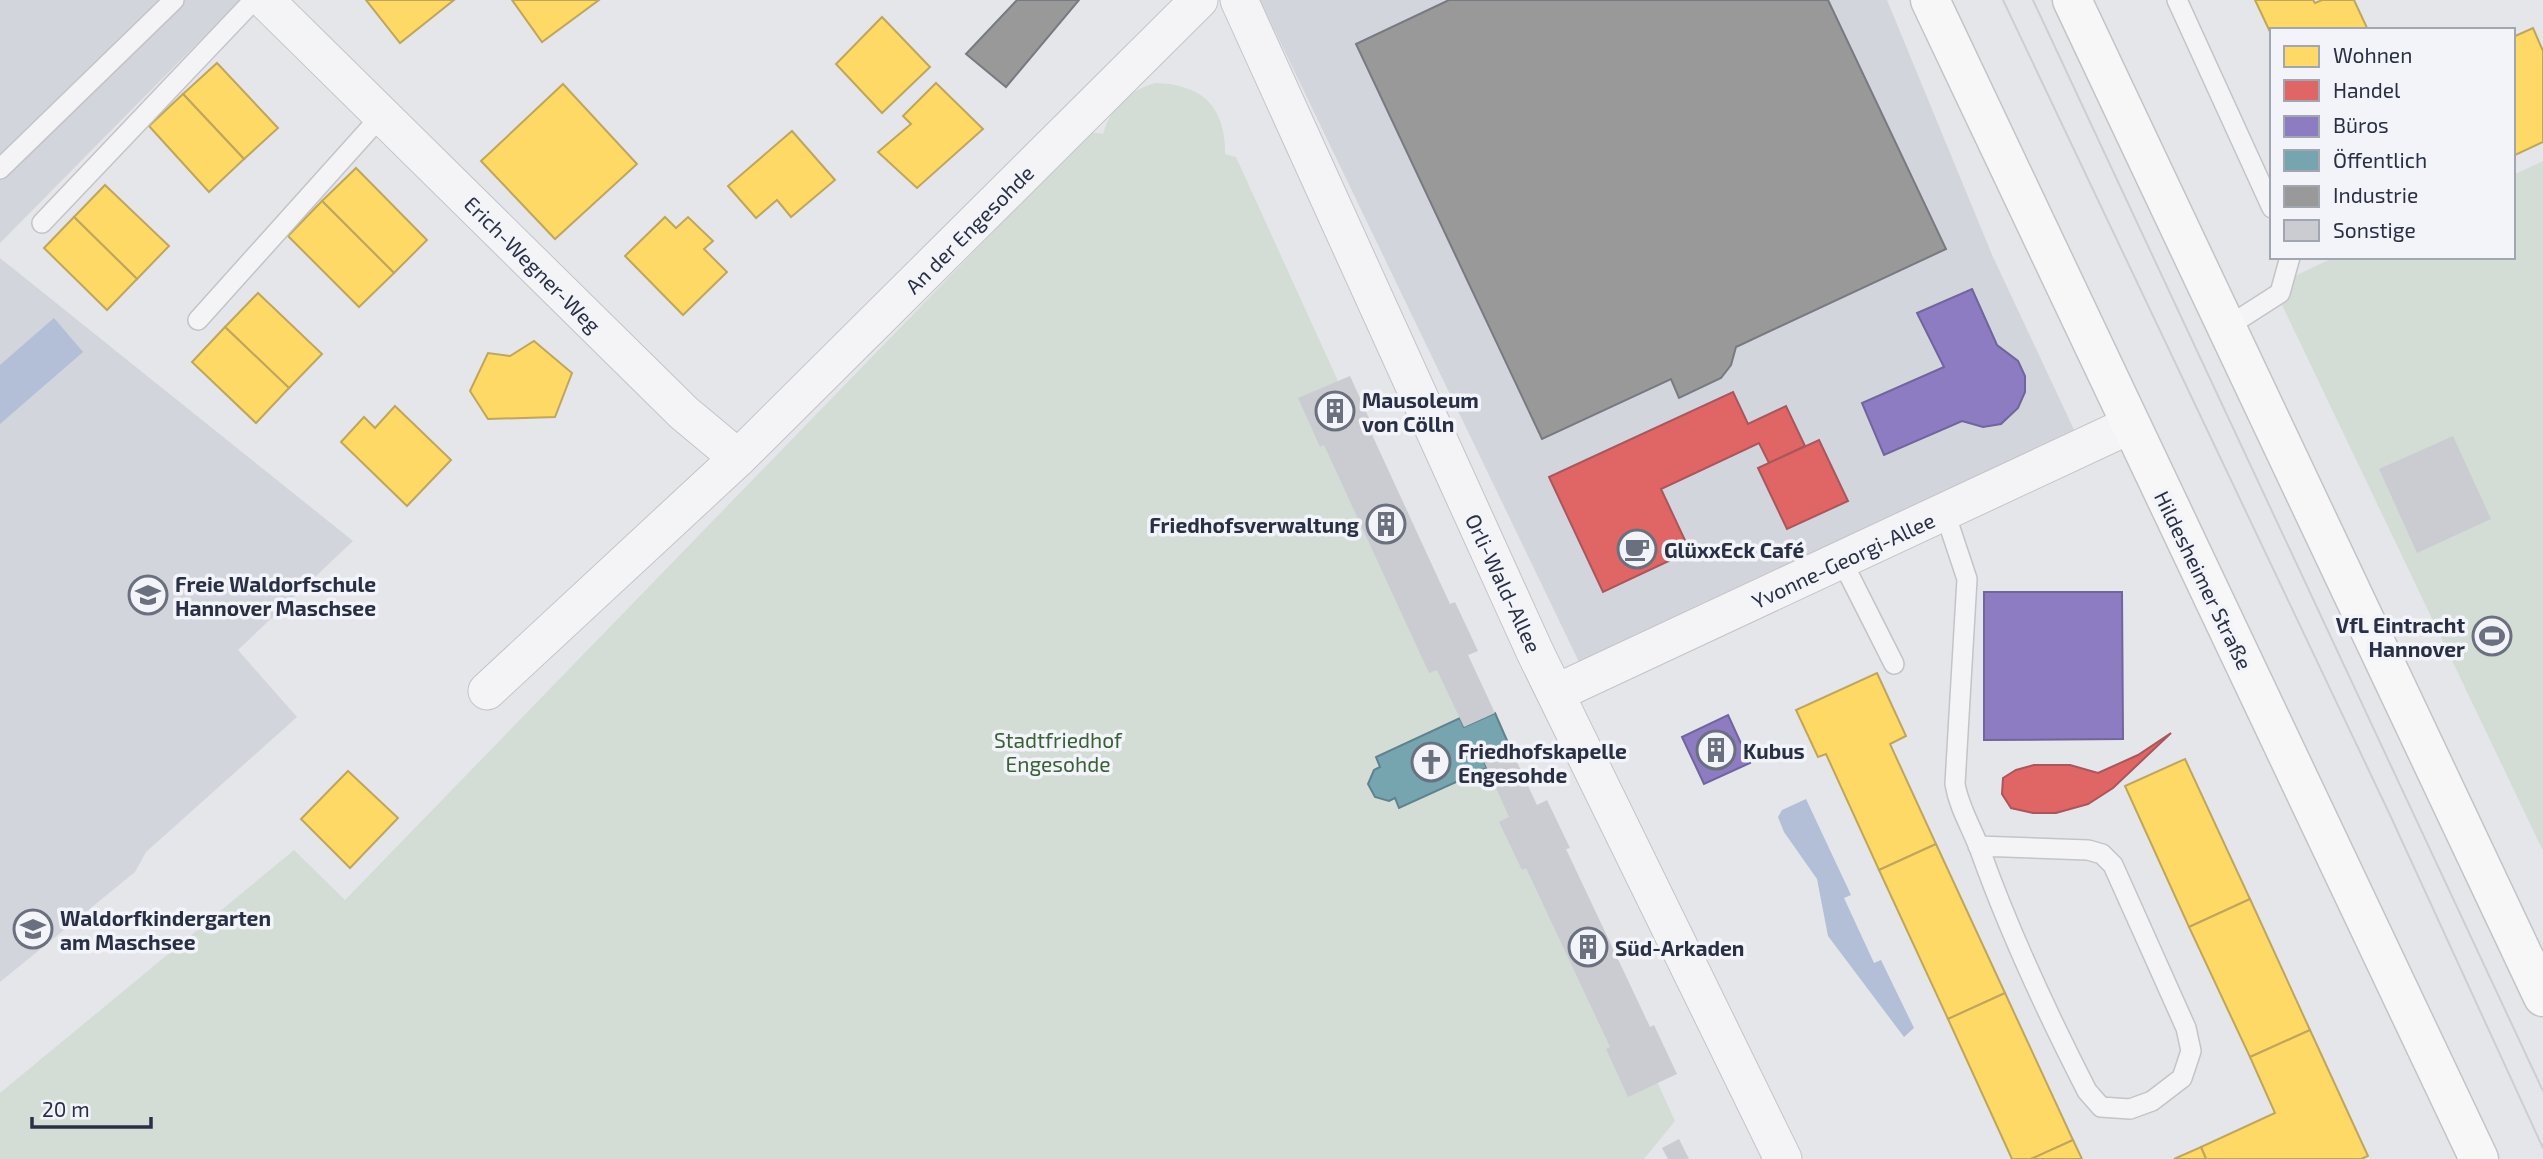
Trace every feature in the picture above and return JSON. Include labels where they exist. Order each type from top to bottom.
[{"type":"main road","name":"Hildesheimer Straße","points":[[1930,0],[2479,1159]]},
{"type":"main road","points":[[2072,0],[2543,998]]},
{"type":"street","name":"Erich-Wegner-Weg","points":[[265,0],[684,413],[738,458]]},
{"type":"street","name":"An der Engesohde","points":[[487,691],[738,458],[1199,0]]},
{"type":"street","name":"Orli-Wald-Allee","points":[[1239,0],[1556,693],[1783,1159]]},
{"type":"street","name":"Yvonne-Georgi-Allee","points":[[1556,693],[2130,425]]},
{"type":"lane","points":[[0,169],[174,0]]},
{"type":"lane","points":[[42,223],[254,0]]},
{"type":"lane","points":[[2177,0],[2270,204]]},
{"type":"lane","points":[[198,320],[382,115]]},
{"type":"lane","points":[[2227,327],[2280,293],[2289,259]]},
{"type":"lane","points":[[1945,513],[1967,579],[1955,784],[1957,799],[1978,846],[2001,912],[2087,1091],[2101,1107],[2130,1109],[2152,1101],[2182,1077],[2192,1051],[2186,1028],[2113,865],[2102,854],[2088,850],[1978,846]]},
{"type":"lane","points":[[1842,561],[1894,664]]},
{"type":"shaded area","points":[[0,0],[240,0],[0,243]]},
{"type":"shaded area","points":[[1260,0],[1887,0],[1993,257],[2077,436],[1579,662]]},
{"type":"shaded area","name":"Freie Waldorfschule Hannover Maschsee","points":[[0,258],[353,541],[238,650],[297,717],[146,852],[135,872],[0,982]]},
{"type":"green space","name":"Stadtfriedhof Engesohde","points":[[1155,83],[1186,88],[1208,101],[1216,111],[1224,137],[1225,154],[1236,157],[1675,1121],[1644,1159],[0,1159],[0,1093],[294,850],[345,900],[1090,132],[1103,134],[1111,115],[1122,101]]},
{"type":"green space","name":"VfL Eintracht Hannover","points":[[2543,161],[2543,851],[2273,286],[2331,259],[2515,259],[2515,174]]},
{"type":"water","points":[[54,318],[83,352],[0,424],[0,365]]},
{"type":"water","points":[[1806,799],[1851,895],[1844,898],[1874,963],[1881,960],[1914,1028],[1904,1037],[1828,936],[1817,879],[1784,832],[1778,817],[1782,810]]},
{"type":"building: Wohnen","points":[[366,0],[454,0],[400,43]]},
{"type":"building: Wohnen","points":[[512,0],[599,0],[542,42]]},
{"type":"building: Wohnen","points":[[2255,0],[2313,0],[2315,3],[2322,0],[2354,0],[2367,28],[2270,28],[2270,32]]},
{"type":"building: Wohnen","points":[[882,17],[930,67],[882,113],[836,64]]},
{"type":"building: Wohnen","points":[[2533,28],[2543,51],[2543,142],[2515,155],[2515,36]]},
{"type":"building: Wohnen","points":[[217,63],[278,128],[244,159],[183,94]]},
{"type":"building: Wohnen","points":[[936,83],[983,129],[917,188],[878,152],[911,124],[903,116]]},
{"type":"building: Wohnen","points":[[563,84],[637,164],[555,239],[481,161]]},
{"type":"building: Wohnen","points":[[183,94],[244,159],[209,192],[149,126]]},
{"type":"building: Wohnen","points":[[792,131],[835,180],[791,217],[777,200],[756,218],[728,186]]},
{"type":"building: Wohnen","points":[[356,168],[427,240],[394,273],[322,201]]},
{"type":"building: Wohnen","points":[[105,185],[169,246],[137,279],[74,217]]},
{"type":"building: Wohnen","points":[[322,201],[394,273],[359,307],[288,236]]},
{"type":"building: Wohnen","points":[[74,217],[137,279],[107,310],[44,248]]},
{"type":"building: Wohnen","points":[[665,217],[676,228],[688,217],[713,241],[704,249],[727,272],[683,315],[625,256]]},
{"type":"building: Wohnen","points":[[258,293],[322,354],[289,388],[225,327]]},
{"type":"building: Wohnen","points":[[225,327],[289,388],[256,423],[192,362]]},
{"type":"building: Wohnen","points":[[534,341],[572,373],[555,417],[488,419],[470,391],[488,353],[510,356]]},
{"type":"building: Wohnen","points":[[395,406],[451,460],[407,506],[341,442],[364,417],[375,428]]},
{"type":"building: Wohnen","points":[[1877,673],[1906,736],[1890,744],[1936,844],[1879,870],[1826,754],[1818,757],[1796,710]]},
{"type":"building: Wohnen","points":[[2185,759],[2250,899],[2189,927],[2125,786]]},
{"type":"building: Wohnen","points":[[348,771],[398,818],[350,868],[301,819]]},
{"type":"building: Wohnen","points":[[1936,844],[2005,993],[1948,1019],[1879,870]]},
{"type":"building: Wohnen","points":[[2250,899],[2310,1030],[2250,1057],[2189,927]]},
{"type":"building: Wohnen","points":[[2005,993],[2073,1140],[2031,1159],[2012,1159],[1948,1019]]},
{"type":"building: Wohnen","points":[[2310,1030],[2368,1156],[2361,1159],[2206,1159],[2201,1147],[2275,1113],[2250,1057]]},
{"type":"building: Wohnen","points":[[2073,1140],[2082,1159],[2031,1159]]},
{"type":"building: Wohnen","points":[[2201,1147],[2206,1159],[2174,1159]]},
{"type":"building: Handel","points":[[1733,392],[1748,424],[1786,406],[1805,446],[1769,463],[1759,443],[1661,489],[1690,551],[1603,592],[1549,477]]},
{"type":"building: Handel","points":[[1819,440],[1848,501],[1787,529],[1758,468]]},
{"type":"building: Handel","points":[[2171,733],[2113,788],[2088,804],[2056,813],[2033,813],[2011,808],[2002,794],[2003,778],[2016,770],[2034,765],[2070,765],[2098,773],[2138,755]]},
{"type":"building: Büros","points":[[1972,289],[1997,345],[2018,361],[2025,376],[2025,392],[2018,408],[2001,424],[1983,427],[1962,421],[1884,455],[1862,403],[1944,367],[1917,313]]},
{"type":"building: Büros","points":[[1984,592],[2122,592],[2123,739],[1984,740]]},
{"type":"building: Büros","name":"Kubus","points":[[1728,715],[1750,763],[1704,784],[1682,737]]},
{"type":"building: Öffentlich","name":"Friedhofskapelle Engesohde","points":[[1495,713],[1509,745],[1482,757],[1487,768],[1399,808],[1395,798],[1389,801],[1375,797],[1368,784],[1374,770],[1380,767],[1376,757],[1460,718],[1464,727]]},
{"type":"building: Industrie","points":[[1017,0],[1079,0],[1006,87],[966,54]]},
{"type":"building: Industrie","points":[[1449,0],[1828,0],[1946,249],[1736,347],[1731,365],[1721,378],[1679,398],[1671,379],[1542,439],[1356,44]]},
{"type":"building: Sonstige","name":"Friedhofsverwaltung","points":[[1350,376],[1372,425],[1368,426],[1450,604],[1455,602],[1478,651],[1468,655],[1495,713],[1464,727],[1437,670],[1429,673],[1324,445],[1320,447],[1298,398]]},
{"type":"building: Sonstige","points":[[2453,436],[2491,519],[2417,553],[2379,469]]},
{"type":"building: Sonstige","name":"Süd-Arkaden","points":[[1509,745],[1537,805],[1547,800],[1570,848],[1566,849],[1650,1027],[1654,1025],[1677,1074],[1628,1097],[1606,1049],[1610,1047],[1526,868],[1522,870],[1499,822],[1509,817],[1482,757]]},
{"type":"building: Sonstige","points":[[1679,1139],[1689,1159],[1668,1159],[1662,1148]]},
{"type":"tram line","points":[[2003,0],[2390,815],[2543,1148]]},
{"type":"tram line","points":[[2033,0],[2543,1091]]},
{"type":"place","name":"Mausoleum von Cölln","points":[[1335,411]]},
{"type":"place","name":"Friedhofsverwaltung","points":[[1386,524]]},
{"type":"place","name":"GlüxxEck Café","points":[[1637,549]]},
{"type":"place","name":"Freie Waldorfschule Hannover Maschsee","points":[[148,595]]},
{"type":"place","name":"VfL Eintracht Hannover","points":[[2492,636]]},
{"type":"place","name":"Kubus","points":[[1716,750]]},
{"type":"place","name":"Friedhofskapelle Engesohde","points":[[1431,762]]},
{"type":"place","name":"Waldorfkindergarten am Maschsee","points":[[33,929]]},
{"type":"place","name":"Süd-Arkaden","points":[[1588,947]]}]
